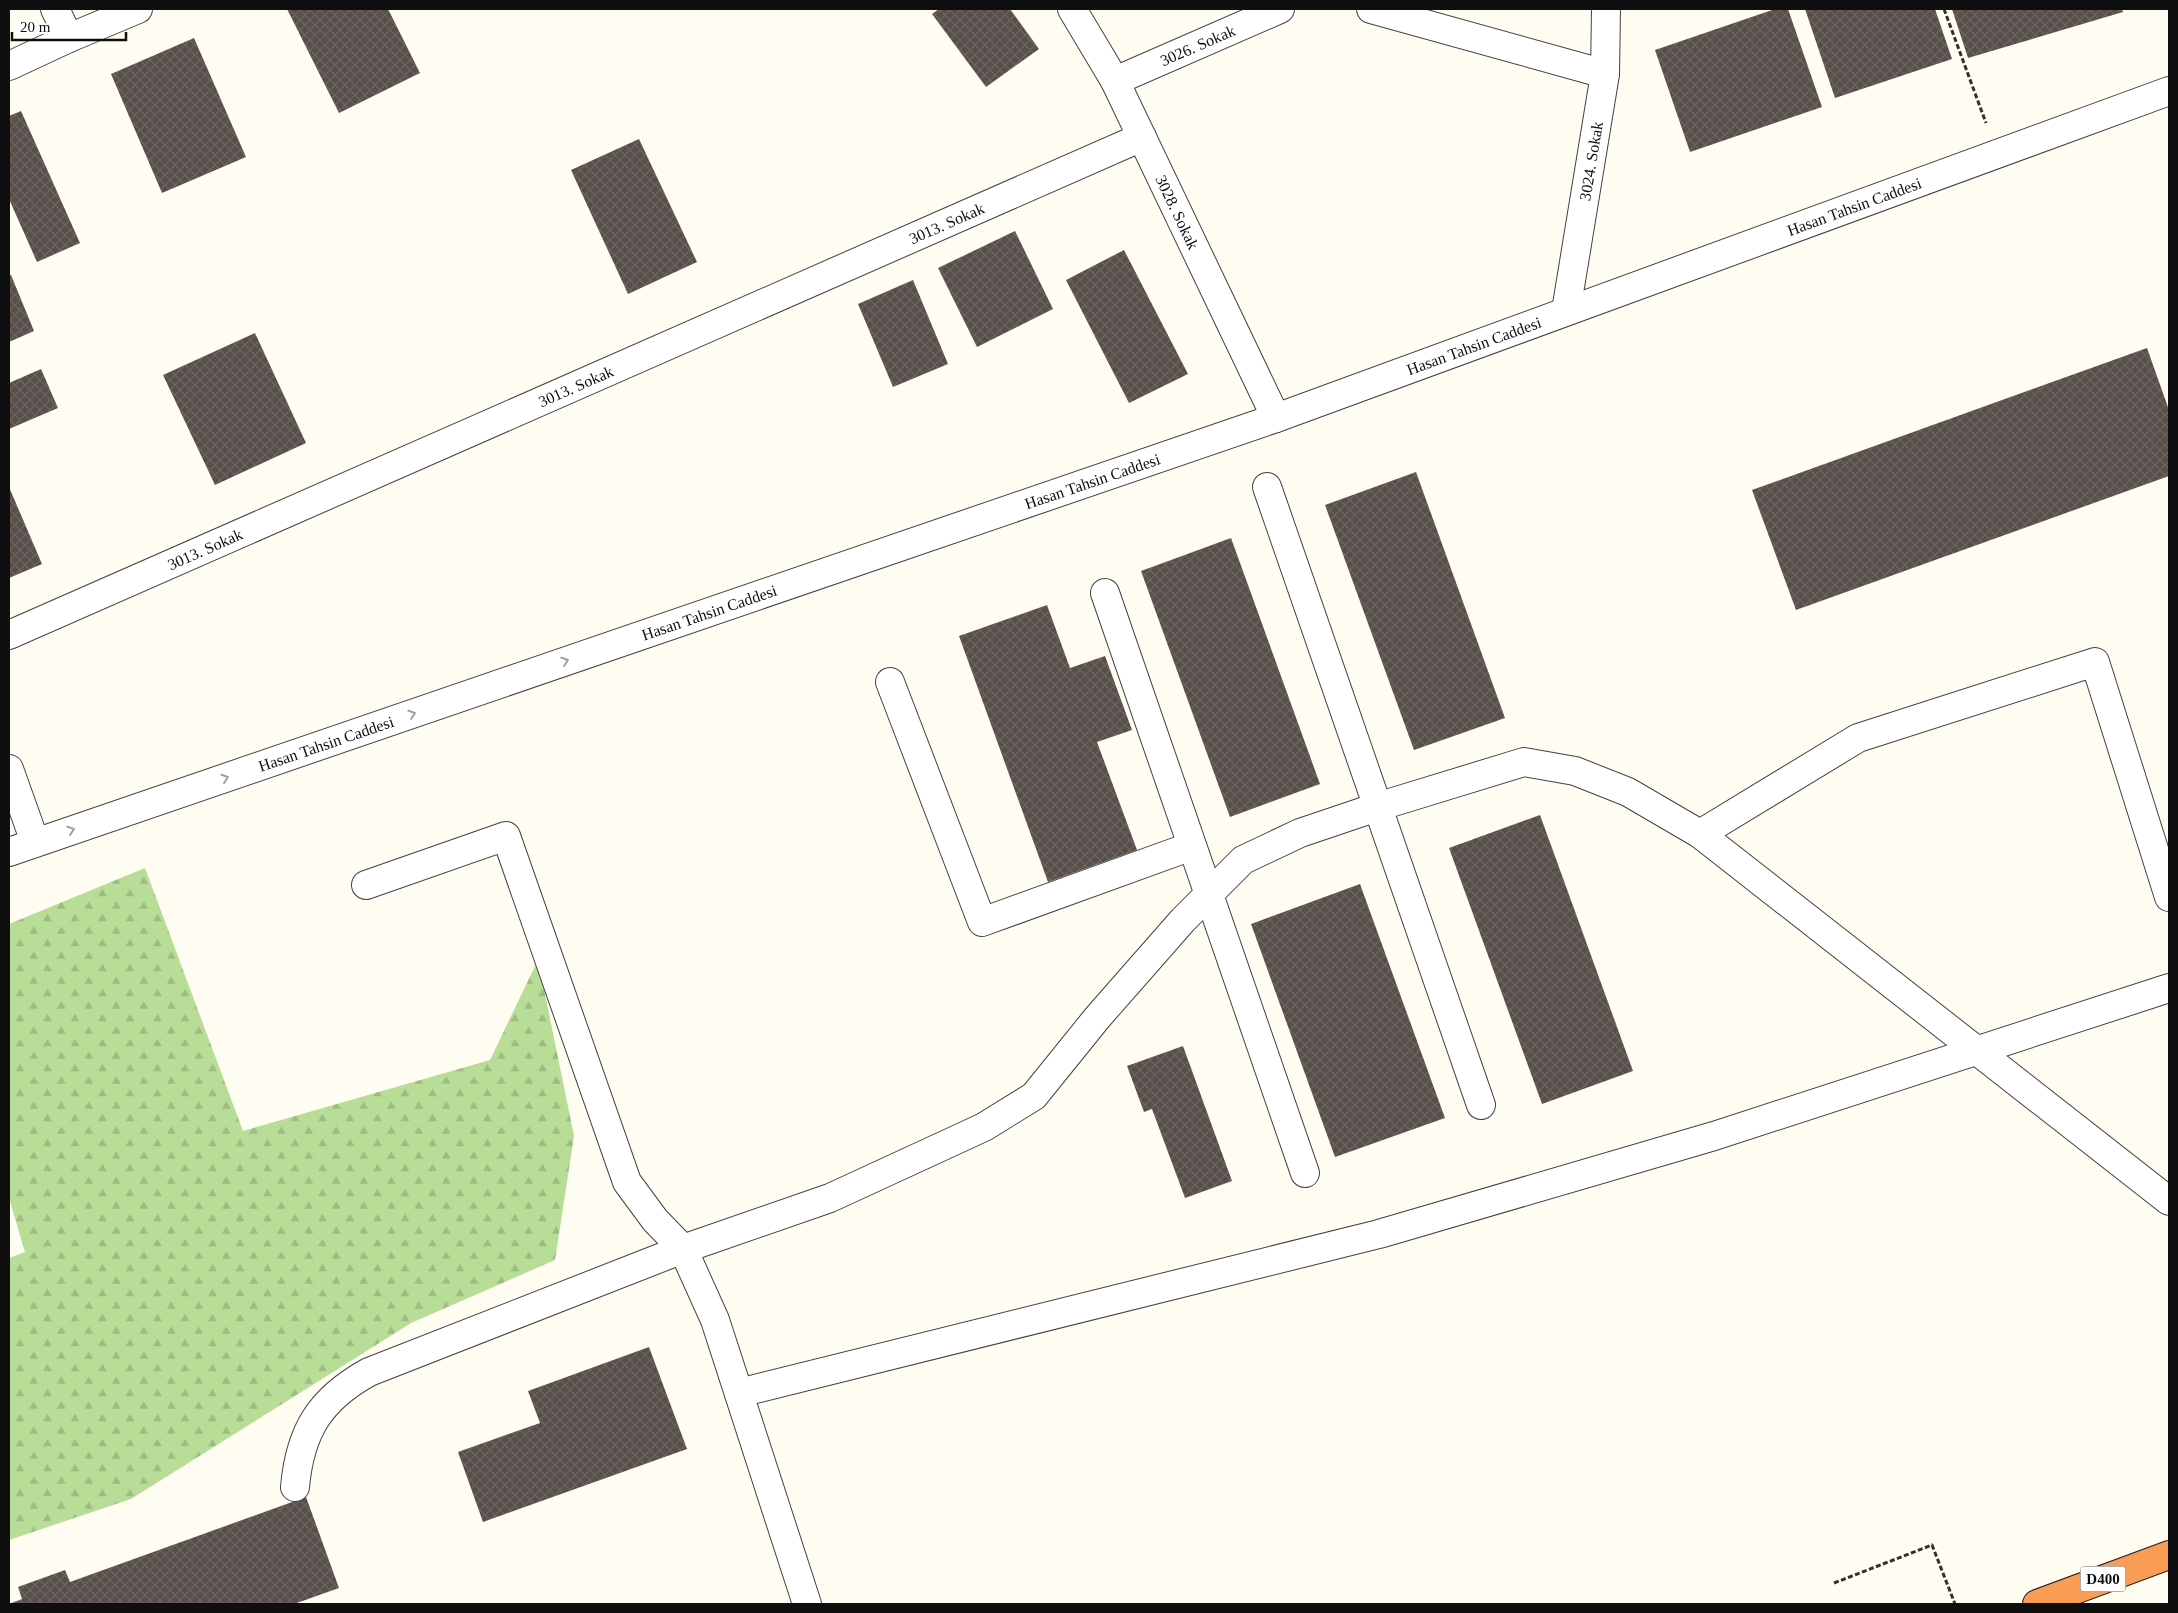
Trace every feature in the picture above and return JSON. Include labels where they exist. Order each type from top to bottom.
[{"type":"highway","name":"D400","points":[[2037,1604],[2169,1555]]},
{"type":"street","points":[[55,9],[69,38]]},
{"type":"street","points":[[9,66],[138,9]]},
{"type":"street","name":"3028. Sokak","points":[[1072,9],[1115,81],[1276,418]]},
{"type":"street","name":"3026. Sokak","points":[[1115,81],[1280,9]]},
{"type":"street","points":[[1371,9],[1412,14],[1605,74]]},
{"type":"street","name":"3024. Sokak","points":[[1566,311],[1605,74],[1606,9]]},
{"type":"street","name":"Hasan Tahsin Caddesi","points":[[9,852],[1276,418],[2169,91]]},
{"type":"street","name":"3013. Sokak","points":[[9,635],[1142,137]]},
{"type":"street","points":[[1267,487],[1480,1105]]},
{"type":"street","points":[[1105,593],[1305,1173]]},
{"type":"street","points":[[1700,834],[1858,738],[2094,662],[2169,897]]},
{"type":"street","points":[[890,682],[982,922],[1192,846]]},
{"type":"street","points":[[295,1486],[302,1444],[311,1424],[329,1400],[351,1381],[369,1372],[683,1249],[830,1198],[984,1127],[1034,1096],[1097,1018],[1183,920],[1243,860],[1300,833],[1377,806],[1524,762],[1575,771],[1628,792],[1700,834],[2169,1202]]},
{"type":"street","points":[[9,769],[35,842]]},
{"type":"street","points":[[366,885],[506,836],[628,1182],[655,1220],[683,1249],[715,1320],[807,1604]]},
{"type":"street","points":[[739,1393],[1379,1234],[1714,1136],[2169,988]]},
{"type":"path","points":[[1944,9],[1997,154]]},
{"type":"path","points":[[1834,1583],[1932,1545],[1955,1604]]},
{"type":"green space","points":[[145,868],[243,1131],[490,1060],[538,960],[574,1136],[555,1260],[411,1323],[131,1499],[9,1540],[9,1258],[25,1252],[9,1198],[9,924]]},
{"type":"building","points":[[287,9],[388,9],[420,73],[339,113]]},
{"type":"building","points":[[939,9],[1010,9],[1039,49],[986,87],[932,14]]},
{"type":"building","points":[[1775,9],[1788,9],[1822,107],[1690,152],[1655,50]]},
{"type":"building","points":[[1805,9],[1935,9],[1952,59],[1835,98]]},
{"type":"building","points":[[1952,9],[2122,9],[2123,12],[1968,58]]},
{"type":"building","points":[[194,38],[246,157],[162,193],[111,74]]},
{"type":"building","points":[[21,111],[80,243],[37,262],[9,199],[9,116]]},
{"type":"building","points":[[639,139],[697,262],[628,294],[571,170]]},
{"type":"building","points":[[1015,231],[1053,309],[977,347],[938,268]]},
{"type":"building","points":[[1124,250],[1188,374],[1129,403],[1066,280]]},
{"type":"building","points":[[11,275],[34,331],[9,342],[9,276]]},
{"type":"building","points":[[913,280],[948,364],[893,387],[858,304]]},
{"type":"building","points":[[255,333],[306,443],[215,485],[163,375]]},
{"type":"building","points":[[2147,348],[2169,410],[2169,476],[1796,610],[1752,490]]},
{"type":"building","points":[[41,369],[58,408],[9,429],[9,383]]},
{"type":"building","points":[[1416,472],[1505,718],[1414,750],[1325,505]]},
{"type":"building","points":[[9,487],[42,564],[9,578]]},
{"type":"building","points":[[1231,538],[1320,784],[1230,817],[1141,571]]},
{"type":"building","points":[[1047,605],[1070,668],[1105,656],[1132,730],[1097,742],[1137,850],[1048,882],[959,636]]},
{"type":"building","points":[[1540,815],[1633,1071],[1542,1104],[1449,848]]},
{"type":"building","points":[[1360,884],[1445,1118],[1335,1157],[1251,924]]},
{"type":"building","points":[[1183,1046],[1232,1181],[1185,1198],[1152,1109],[1144,1112],[1127,1066]]},
{"type":"building","points":[[649,1347],[687,1449],[483,1522],[458,1452],[540,1423],[528,1391]]},
{"type":"building","points":[[306,1497],[339,1588],[294,1604],[9,1604],[22,1599],[18,1587],[65,1570],[70,1582]]}]
